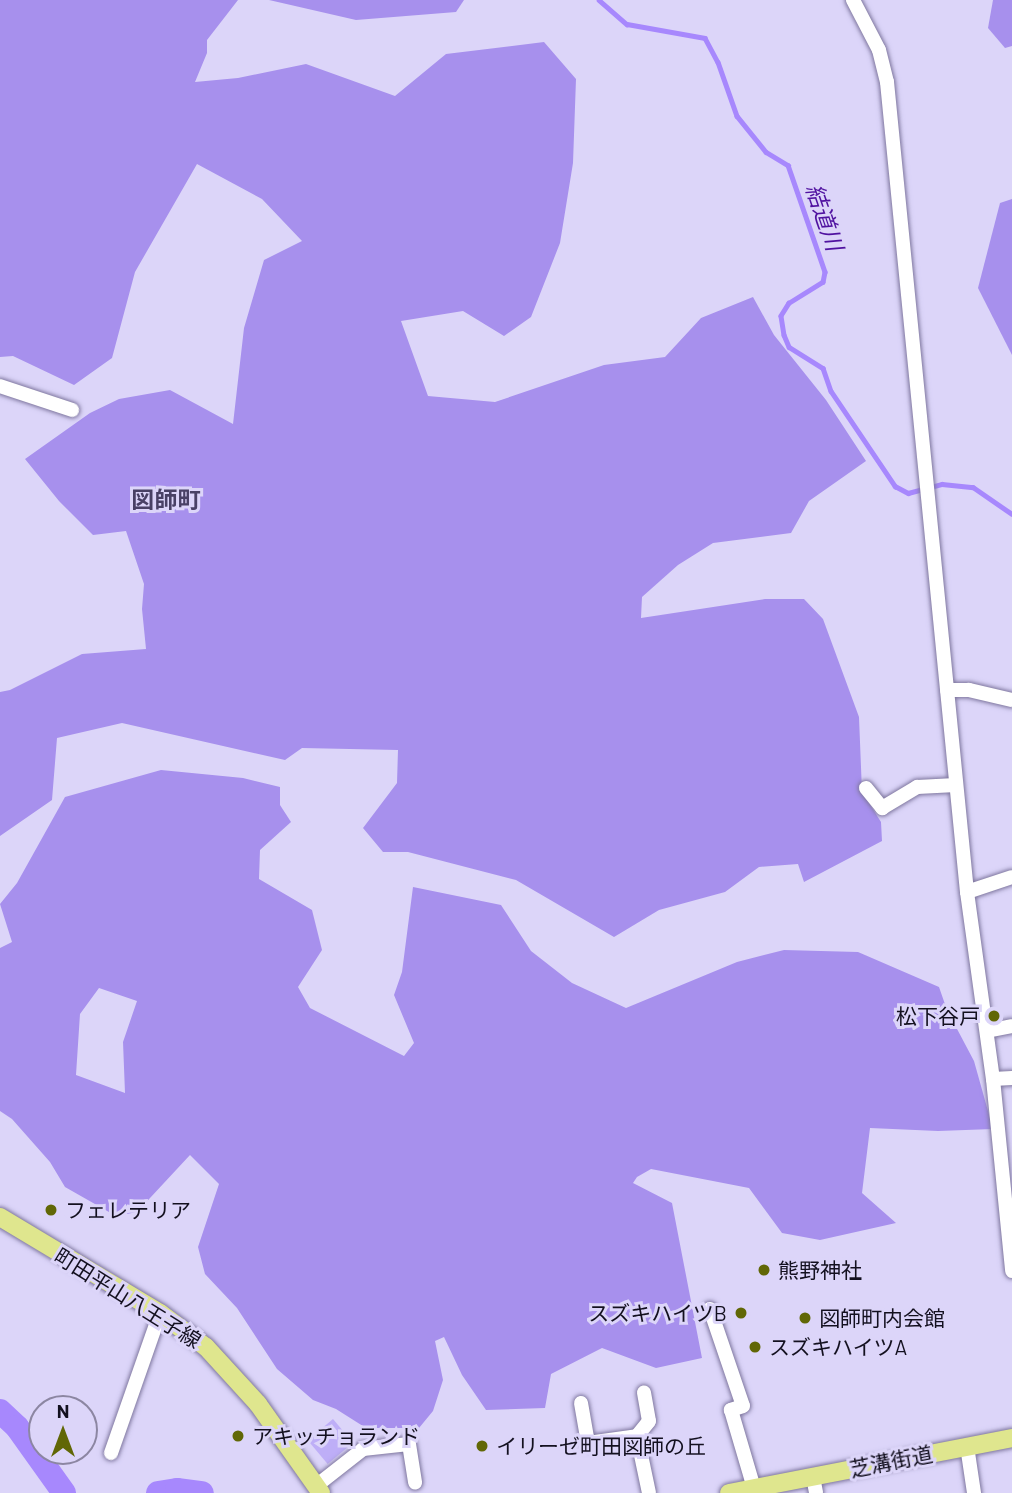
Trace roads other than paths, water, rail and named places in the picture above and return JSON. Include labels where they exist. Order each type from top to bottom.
[{"type":"main road","name":"町田平山八王子線","points":[[0,1217],[160,1314],[225,1365],[258,1404],[319,1489]]},
{"type":"main road","name":"芝溝街道","points":[[742,1491],[814,1485],[967,1446],[1012,1438]]},
{"type":"street","points":[[853,0],[879,50],[887,82],[967,892],[993,1079],[1012,1270]]},
{"type":"street","points":[[0,386],[72,410]]},
{"type":"street","points":[[947,690],[969,690],[1012,700]]},
{"type":"street","points":[[866,788],[882,808],[918,788],[956,785]]},
{"type":"street","points":[[967,892],[1012,877]]},
{"type":"street","points":[[987,1031],[1012,1026]]},
{"type":"street","points":[[993,1079],[1012,1078]]},
{"type":"street","points":[[710,1310],[743,1406],[731,1410],[742,1491]]},
{"type":"street","points":[[111,1453],[160,1314]]},
{"type":"street","points":[[581,1403],[587,1443],[638,1436],[649,1421],[644,1392]]},
{"type":"street","points":[[638,1436],[649,1493]]},
{"type":"street","points":[[319,1489],[363,1449],[409,1444],[415,1483]]},
{"type":"street","points":[[967,1446],[974,1493]]},
{"type":"waterway","name":"結道川","points":[[599,0],[627,24],[705,38],[718,62],[737,116],[766,152],[788,165],[825,272],[823,282],[789,303],[781,316],[784,335],[789,347],[823,368],[831,391],[895,486],[908,493],[942,484],[973,487],[1012,514]]},
{"type":"waterway","points":[[0,1411],[17,1427],[64,1493]]},
{"type":"waterway","points":[[158,1493],[177,1490],[202,1493]]},
{"type":"place","name":"松下谷戸","points":[[994,1016]]},
{"type":"place","name":"フェレテリア","points":[[51,1210]]},
{"type":"place","name":"熊野神社","points":[[764,1270]]},
{"type":"place","name":"スズキハイツB","points":[[741,1313]]},
{"type":"place","name":"図師町内会館","points":[[805,1318]]},
{"type":"place","name":"スズキハイツA","points":[[755,1347]]},
{"type":"place","name":"アキッチョランド","points":[[238,1436]]},
{"type":"place","name":"イリーゼ町田図師の丘","points":[[482,1446]]},
{"type":"district","name":"図師町","points":[[166,499]]}]
